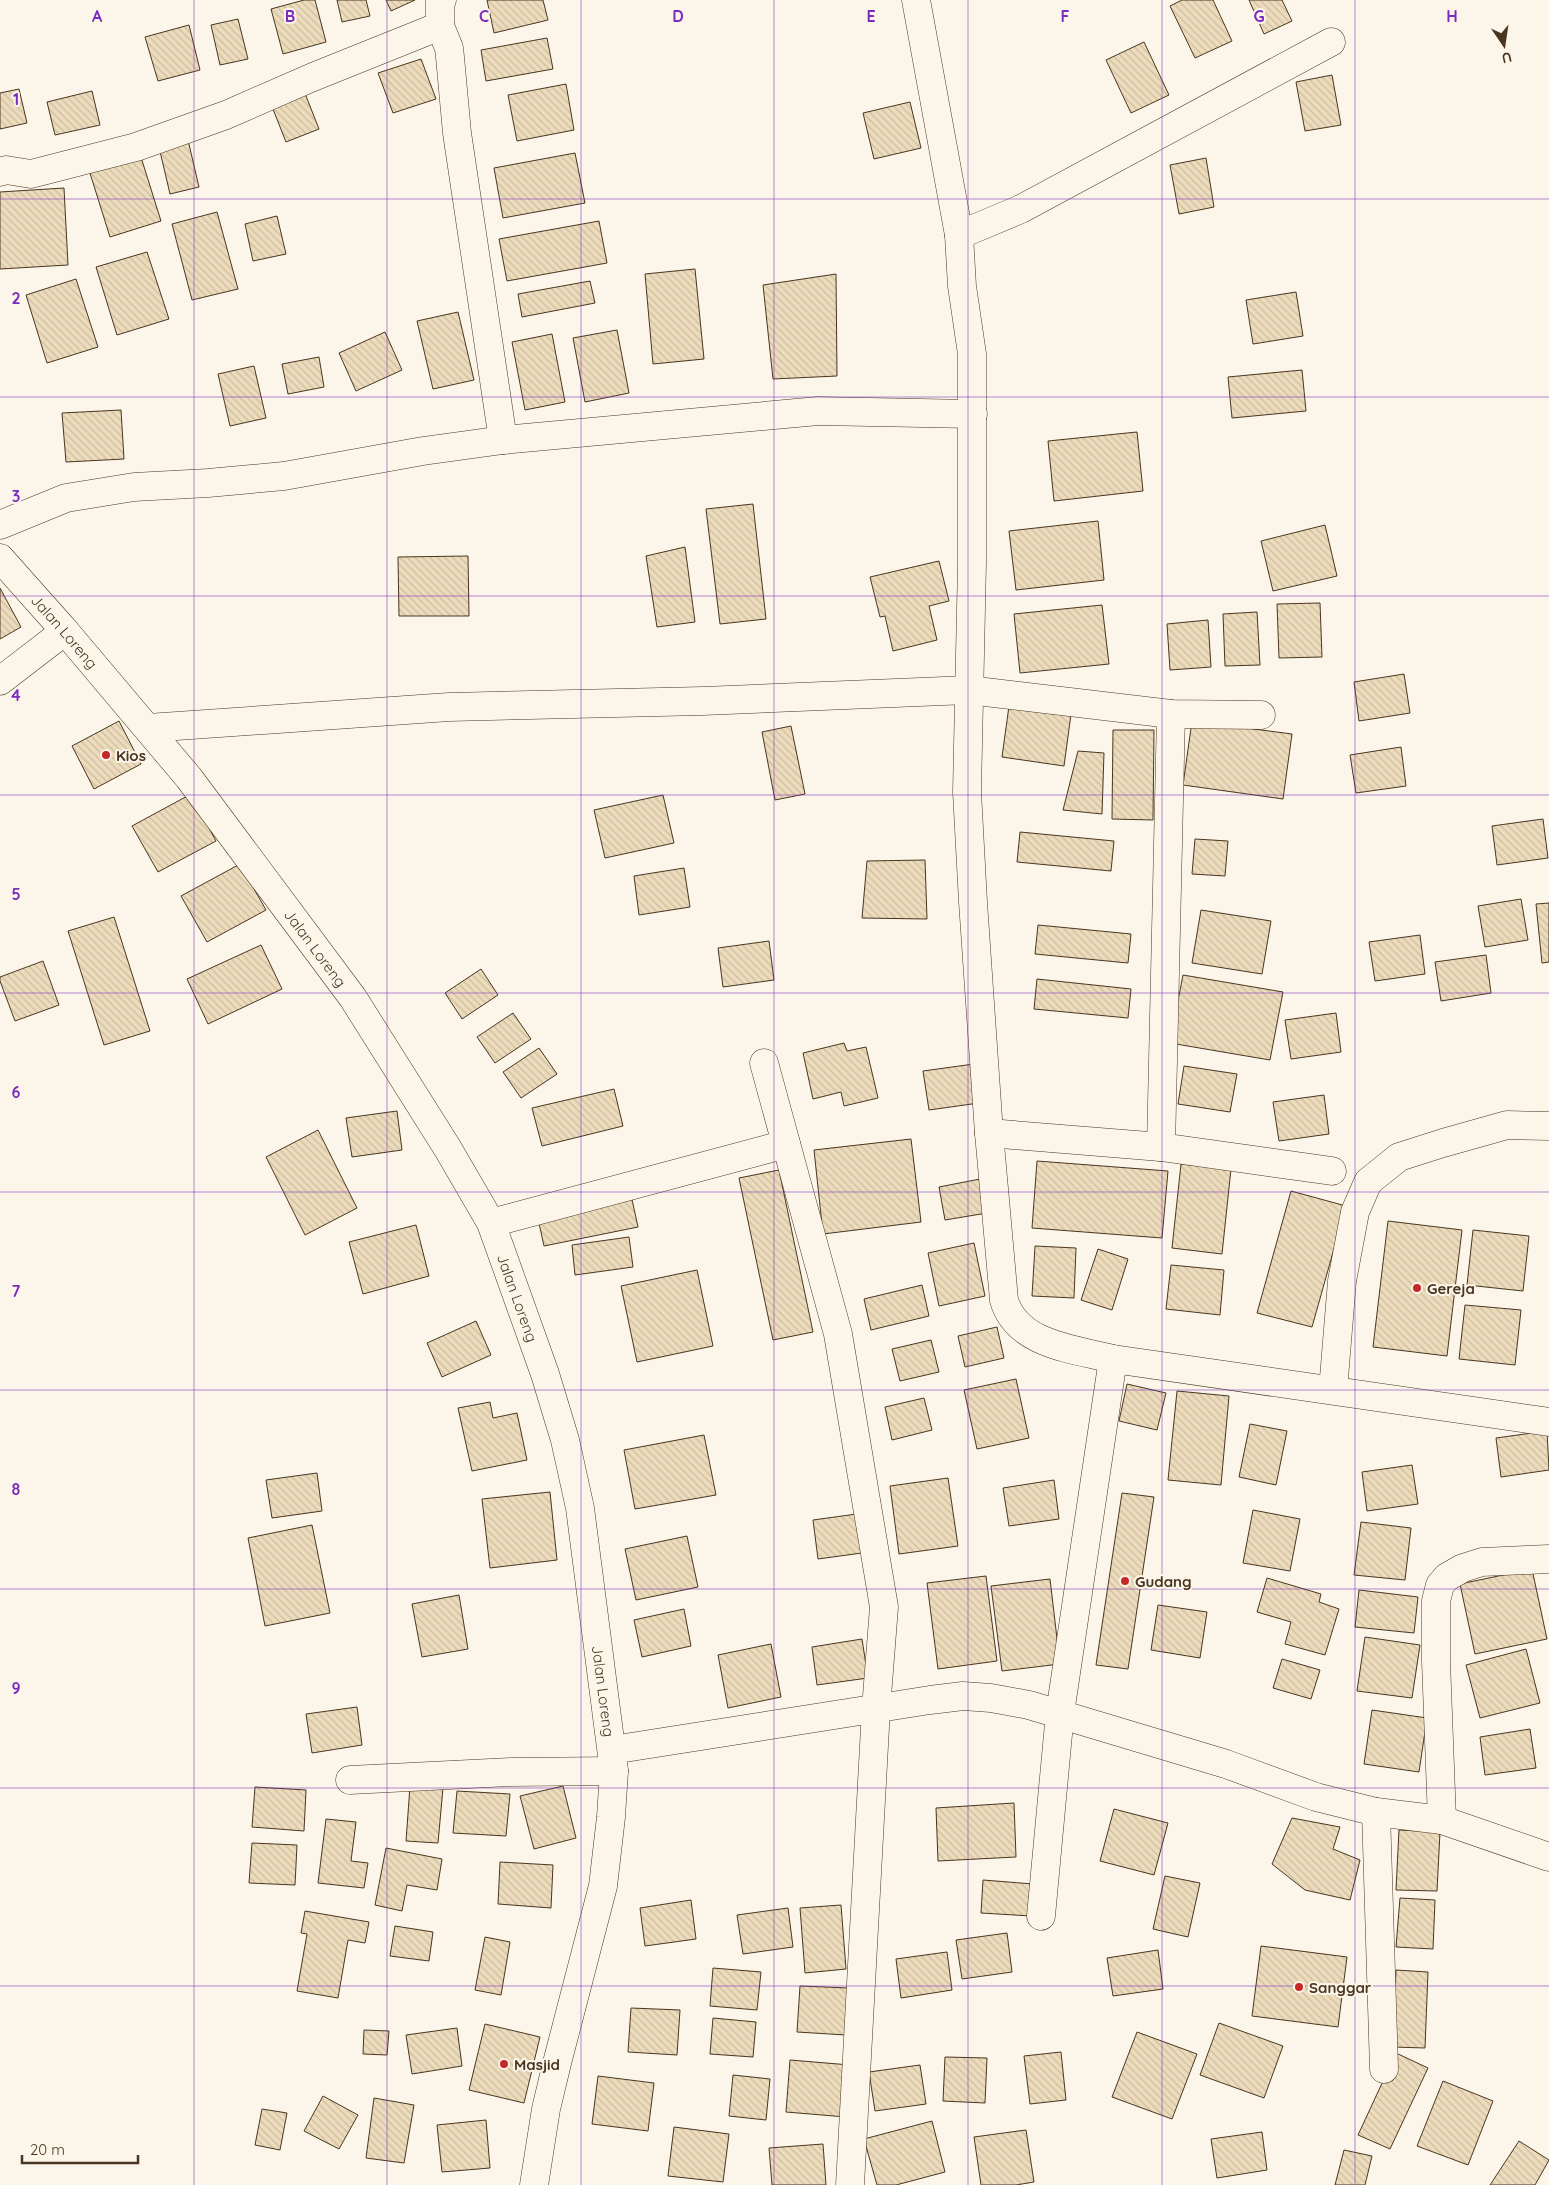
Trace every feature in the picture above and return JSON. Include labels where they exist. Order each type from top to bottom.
[{"type":"street","points":[[917,0],[959,234],[962,286],[972,354],[972,564],[968,690],[968,810],[989,1133],[1004,1300],[1008,1313],[1014,1322],[1038,1339],[1113,1359],[1549,1422]]},
{"type":"street","points":[[0,172],[6,170],[31,174],[136,147],[226,115],[313,76],[441,13],[449,48],[457,133],[503,440]]},
{"type":"street","points":[[959,234],[1021,209],[1331,42]]},
{"type":"street","points":[[0,525],[66,498],[134,487],[208,484],[284,476],[423,451],[503,440],[818,411],[973,414]]},
{"type":"street","name":"Jalan Loreng","points":[[0,558],[148,728],[228,830],[353,998],[448,1149],[490,1223],[545,1374],[565,1440],[578,1498],[613,1760],[611,1817],[603,1886],[546,2109],[534,2185]]},
{"type":"street","points":[[0,682],[66,632]]},
{"type":"street","points":[[148,728],[449,707],[703,701],[968,690],[1171,714],[1261,715]]},
{"type":"street","points":[[1161,1147],[1171,714]]},
{"type":"street","points":[[764,1063],[838,1334],[884,1607],[876,1709],[850,2185]]},
{"type":"street","points":[[1333,1390],[1342,1280],[1355,1212],[1368,1182],[1399,1157],[1443,1143],[1506,1126],[1549,1126]]},
{"type":"street","points":[[989,1133],[1161,1147],[1332,1171]]},
{"type":"street","points":[[490,1223],[786,1144]]},
{"type":"street","points":[[1041,1916],[1060,1713],[1113,1359]]},
{"type":"street","points":[[1442,1820],[1436,1661],[1436,1601],[1440,1585],[1447,1576],[1482,1562],[1549,1559]]},
{"type":"street","points":[[350,1780],[511,1772],[613,1760],[876,1709],[963,1696],[991,1698],[1060,1713],[1226,1764],[1316,1797],[1376,1812],[1442,1820],[1549,1857]]},
{"type":"street","points":[[1376,1812],[1384,2069]]},
{"type":"building","points":[[304,0],[315,0],[326,42],[283,54],[271,9]]},
{"type":"building","points":[[337,0],[366,0],[370,16],[342,22]]},
{"type":"building","points":[[386,0],[415,0],[391,11]]},
{"type":"building","points":[[487,0],[543,0],[548,20],[494,33]]},
{"type":"building","points":[[1182,0],[1213,0],[1232,41],[1195,58],[1170,6]]},
{"type":"building","points":[[1249,0],[1282,0],[1292,21],[1264,34]]},
{"type":"building","points":[[238,19],[248,59],[220,65],[211,25]]},
{"type":"building","points":[[189,25],[200,70],[158,81],[145,37]]},
{"type":"building","points":[[547,38],[553,69],[486,81],[481,50]]},
{"type":"building","points":[[1144,42],[1169,95],[1131,113],[1106,60]]},
{"type":"building","points":[[421,59],[436,99],[393,113],[378,73]]},
{"type":"building","points":[[1332,75],[1341,125],[1305,131],[1296,82]]},
{"type":"building","points":[[566,84],[574,130],[517,141],[508,95]]},
{"type":"building","points":[[19,89],[27,123],[0,129],[0,93]]},
{"type":"building","points":[[92,91],[100,125],[55,135],[47,102]]},
{"type":"building","points":[[304,91],[319,129],[286,142],[271,104]]},
{"type":"building","points":[[910,102],[921,148],[874,159],[863,113]]},
{"type":"building","points":[[188,140],[199,187],[170,194],[159,147]]},
{"type":"building","points":[[575,153],[585,203],[503,218],[494,168]]},
{"type":"building","points":[[140,154],[161,221],[110,237],[89,170]]},
{"type":"building","points":[[1206,158],[1214,207],[1179,214],[1170,165]]},
{"type":"building","points":[[64,188],[68,265],[0,269],[0,192]]},
{"type":"building","points":[[217,212],[238,289],[192,300],[172,224]]},
{"type":"building","points":[[277,216],[286,254],[253,261],[245,224]]},
{"type":"building","points":[[599,221],[607,263],[507,281],[499,239]]},
{"type":"building","points":[[147,252],[169,319],[117,335],[96,267]]},
{"type":"building","points":[[695,269],[704,359],[653,364],[645,274]]},
{"type":"building","points":[[836,274],[837,376],[773,379],[763,285]]},
{"type":"building","points":[[76,279],[98,347],[47,363],[26,295]]},
{"type":"building","points":[[590,281],[595,303],[522,317],[518,294]]},
{"type":"building","points":[[1296,292],[1303,336],[1253,344],[1246,300]]},
{"type":"building","points":[[458,312],[474,380],[433,389],[417,321]]},
{"type":"building","points":[[617,330],[629,393],[585,402],[573,338]]},
{"type":"building","points":[[385,332],[402,370],[356,391],[339,353]]},
{"type":"building","points":[[552,334],[565,402],[525,410],[512,342]]},
{"type":"building","points":[[319,357],[324,387],[288,394],[282,364]]},
{"type":"building","points":[[254,366],[266,418],[230,426],[218,374]]},
{"type":"building","points":[[1302,370],[1306,411],[1232,418],[1228,377]]},
{"type":"building","points":[[121,410],[124,459],[66,462],[62,413]]},
{"type":"building","points":[[1137,432],[1143,491],[1054,501],[1048,441]]},
{"type":"building","points":[[753,504],[766,619],[720,624],[706,509]]},
{"type":"building","points":[[1098,521],[1104,580],[1016,590],[1009,531]]},
{"type":"building","points":[[1325,525],[1337,576],[1273,591],[1261,541]]},
{"type":"building","points":[[685,547],[695,622],[657,627],[646,556]]},
{"type":"building","points":[[468,556],[469,616],[399,616],[398,557]]},
{"type":"building","points":[[939,561],[949,601],[929,606],[937,640],[893,651],[885,616],[880,617],[870,577]]},
{"type":"building","points":[[0,588],[21,627],[0,639]]},
{"type":"building","points":[[1320,603],[1322,657],[1279,658],[1277,604]]},
{"type":"building","points":[[1102,605],[1109,664],[1020,673],[1014,614]]},
{"type":"building","points":[[1257,612],[1260,665],[1225,666],[1223,614]]},
{"type":"building","points":[[1208,620],[1211,667],[1170,670],[1167,624]]},
{"type":"building","points":[[1404,674],[1410,713],[1359,721],[1354,682]]},
{"type":"building","points":[[1009,706],[1071,714],[1064,766],[1002,757]]},
{"type":"building","name":"Kios","points":[[119,721],[141,764],[94,789],[72,746]]},
{"type":"building","points":[[1192,721],[1292,734],[1283,799],[1183,785]]},
{"type":"building","points":[[791,726],[805,794],[775,800],[762,732]]},
{"type":"building","points":[[1113,730],[1154,730],[1153,820],[1112,819]]},
{"type":"building","points":[[1401,747],[1406,786],[1356,793],[1350,755]]},
{"type":"building","points":[[1078,751],[1104,753],[1102,814],[1063,810]]},
{"type":"building","points":[[191,794],[216,841],[158,872],[132,826]]},
{"type":"building","points":[[663,795],[674,843],[605,858],[594,810]]},
{"type":"building","points":[[1543,819],[1548,858],[1497,865],[1492,826]]},
{"type":"building","points":[[1020,832],[1114,841],[1111,871],[1017,862]]},
{"type":"building","points":[[1195,839],[1228,841],[1225,876],[1192,874]]},
{"type":"building","points":[[925,860],[927,919],[862,918],[867,861]]},
{"type":"building","points":[[240,864],[266,910],[207,942],[181,896]]},
{"type":"building","points":[[684,868],[690,907],[639,915],[634,876]]},
{"type":"building","points":[[1521,899],[1528,940],[1485,947],[1478,906]]},
{"type":"building","points":[[1549,903],[1549,962],[1542,963],[1536,904]]},
{"type":"building","points":[[1201,910],[1271,921],[1262,974],[1192,963]]},
{"type":"building","points":[[114,917],[150,1031],[104,1045],[68,931]]},
{"type":"building","points":[[1038,925],[1131,934],[1128,963],[1035,954]]},
{"type":"building","points":[[1420,935],[1425,974],[1375,981],[1369,942]]},
{"type":"building","points":[[769,941],[774,980],[723,987],[718,948]]},
{"type":"building","points":[[261,945],[282,989],[208,1024],[187,979]]},
{"type":"building","points":[[1486,955],[1491,993],[1441,1001],[1435,962]]},
{"type":"building","points":[[43,961],[59,1005],[15,1021],[0,977]]},
{"type":"building","points":[[481,969],[498,995],[462,1019],[445,993]]},
{"type":"building","points":[[1183,975],[1283,992],[1270,1060],[1170,1043]]},
{"type":"building","points":[[1037,979],[1131,989],[1128,1018],[1034,1009]]},
{"type":"building","points":[[513,1013],[531,1039],[495,1063],[477,1037]]},
{"type":"building","points":[[1336,1013],[1341,1052],[1291,1059],[1285,1020]]},
{"type":"building","points":[[844,1043],[847,1051],[866,1047],[878,1098],[844,1106],[841,1092],[813,1099],[803,1053]]},
{"type":"building","points":[[539,1048],[557,1074],[521,1098],[503,1072]]},
{"type":"building","points":[[974,1064],[979,1103],[929,1110],[923,1071]]},
{"type":"building","points":[[1184,1066],[1237,1074],[1230,1112],[1178,1104]]},
{"type":"building","points":[[614,1089],[623,1126],[542,1146],[532,1108]]},
{"type":"building","points":[[1324,1095],[1329,1134],[1279,1141],[1273,1102]]},
{"type":"building","points":[[397,1111],[402,1150],[352,1157],[346,1118]]},
{"type":"building","points":[[318,1130],[357,1208],[305,1235],[266,1157]]},
{"type":"building","points":[[911,1139],[921,1222],[823,1234],[814,1150]]},
{"type":"building","points":[[1037,1161],[1168,1171],[1162,1238],[1032,1228]]},
{"type":"building","points":[[1181,1164],[1231,1169],[1222,1254],[1172,1248]]},
{"type":"building","points":[[779,1170],[813,1332],[773,1340],[739,1178]]},
{"type":"building","points":[[980,1179],[987,1213],[945,1220],[939,1187]]},
{"type":"building","points":[[1291,1191],[1346,1206],[1312,1327],[1257,1313]]},
{"type":"building","points":[[631,1195],[638,1227],[544,1246],[537,1214]]},
{"type":"building","name":"Gereja","points":[[1388,1221],[1462,1230],[1447,1356],[1373,1347]]},
{"type":"building","points":[[416,1225],[429,1276],[363,1294],[349,1242]]},
{"type":"building","points":[[1473,1230],[1529,1236],[1523,1291],[1467,1285]]},
{"type":"building","points":[[629,1237],[633,1267],[575,1275],[572,1245]]},
{"type":"building","points":[[974,1243],[985,1296],[939,1306],[928,1253]]},
{"type":"building","points":[[1035,1246],[1076,1248],[1074,1298],[1032,1296]]},
{"type":"building","points":[[1098,1249],[1128,1259],[1112,1310],[1081,1300]]},
{"type":"building","points":[[1171,1265],[1224,1270],[1220,1315],[1166,1309]]},
{"type":"building","points":[[697,1270],[713,1346],[637,1362],[621,1286]]},
{"type":"building","points":[[922,1285],[929,1316],[871,1330],[864,1299]]},
{"type":"building","points":[[1465,1305],[1521,1310],[1515,1365],[1459,1359]]},
{"type":"building","points":[[476,1321],[491,1355],[442,1377],[427,1343]]},
{"type":"building","points":[[997,1327],[1004,1358],[965,1367],[958,1336]]},
{"type":"building","points":[[931,1340],[939,1372],[900,1381],[892,1349]]},
{"type":"building","points":[[1016,1379],[1029,1438],[977,1449],[964,1390]]},
{"type":"building","points":[[1127,1384],[1166,1393],[1157,1430],[1119,1421]]},
{"type":"building","points":[[1177,1391],[1229,1396],[1221,1485],[1168,1480]]},
{"type":"building","points":[[924,1398],[932,1430],[892,1440],[885,1407]]},
{"type":"building","points":[[490,1402],[493,1418],[517,1413],[527,1460],[472,1471],[458,1408]]},
{"type":"building","points":[[1250,1424],[1287,1431],[1276,1485],[1239,1477]]},
{"type":"building","points":[[1547,1431],[1549,1470],[1501,1477],[1496,1438]]},
{"type":"building","points":[[704,1435],[716,1495],[635,1509],[624,1450]]},
{"type":"building","points":[[1412,1465],[1418,1504],[1367,1511],[1362,1472]]},
{"type":"building","points":[[317,1473],[322,1511],[272,1518],[266,1480]]},
{"type":"building","points":[[948,1478],[958,1546],[899,1554],[890,1486]]},
{"type":"building","points":[[1054,1480],[1059,1519],[1009,1526],[1003,1488]]},
{"type":"building","points":[[550,1492],[557,1560],[490,1568],[482,1499]]},
{"type":"building","name":"Gudang","points":[[1122,1493],[1154,1497],[1128,1669],[1096,1665]]},
{"type":"building","points":[[1253,1510],[1300,1519],[1290,1571],[1243,1563]]},
{"type":"building","points":[[864,1513],[869,1552],[818,1559],[813,1520]]},
{"type":"building","points":[[1361,1522],[1411,1528],[1405,1580],[1354,1575]]},
{"type":"building","points":[[312,1525],[330,1613],[265,1626],[248,1538]]},
{"type":"building","points":[[687,1536],[698,1587],[636,1600],[625,1549]]},
{"type":"building","points":[[1532,1569],[1547,1639],[1475,1654],[1460,1584]]},
{"type":"building","points":[[986,1576],[997,1661],[938,1669],[927,1583]]},
{"type":"building","points":[[1267,1578],[1321,1594],[1319,1602],[1339,1609],[1325,1655],[1285,1644],[1291,1622],[1257,1612]]},
{"type":"building","points":[[1050,1579],[1060,1664],[1002,1671],[991,1586]]},
{"type":"building","points":[[1359,1590],[1418,1597],[1414,1633],[1355,1627]]},
{"type":"building","points":[[459,1595],[468,1649],[422,1657],[412,1604]]},
{"type":"building","points":[[1158,1605],[1207,1612],[1200,1658],[1151,1650]]},
{"type":"building","points":[[684,1609],[691,1646],[642,1657],[634,1620]]},
{"type":"building","points":[[1365,1637],[1420,1645],[1412,1698],[1357,1691]]},
{"type":"building","points":[[862,1639],[868,1678],[817,1685],[812,1647]]},
{"type":"building","points":[[771,1644],[781,1697],[728,1708],[718,1655]]},
{"type":"building","points":[[1526,1649],[1540,1703],[1480,1718],[1466,1665]]},
{"type":"building","points":[[1282,1659],[1320,1670],[1311,1699],[1273,1688]]},
{"type":"building","points":[[357,1707],[362,1745],[312,1753],[306,1714]]},
{"type":"building","points":[[1372,1710],[1427,1718],[1419,1772],[1364,1764]]},
{"type":"building","points":[[1530,1729],[1536,1768],[1485,1775],[1480,1737]]},
{"type":"building","points":[[410,1786],[443,1788],[438,1843],[406,1841]]},
{"type":"building","points":[[563,1786],[576,1838],[534,1849],[520,1796]]},
{"type":"building","points":[[255,1787],[306,1790],[304,1831],[252,1827]]},
{"type":"building","points":[[457,1791],[510,1794],[506,1836],[453,1833]]},
{"type":"building","points":[[1014,1803],[1016,1857],[938,1861],[936,1808]]},
{"type":"building","points":[[1114,1809],[1168,1823],[1154,1875],[1100,1861]]},
{"type":"building","points":[[1292,1818],[1340,1827],[1333,1849],[1360,1860],[1350,1900],[1305,1890],[1272,1864]]},
{"type":"building","points":[[326,1819],[356,1822],[351,1861],[368,1863],[364,1888],[318,1883]]},
{"type":"building","points":[[1399,1830],[1440,1832],[1437,1891],[1396,1890]]},
{"type":"building","points":[[252,1843],[297,1845],[295,1885],[249,1883]]},
{"type":"building","points":[[386,1848],[442,1859],[437,1890],[407,1885],[402,1911],[375,1905]]},
{"type":"building","points":[[500,1862],[553,1865],[551,1908],[498,1904]]},
{"type":"building","points":[[1165,1876],[1200,1883],[1188,1937],[1153,1929]]},
{"type":"building","points":[[983,1880],[1033,1884],[1031,1916],[981,1913]]},
{"type":"building","points":[[1400,1898],[1435,1900],[1433,1949],[1396,1947]]},
{"type":"building","points":[[691,1900],[696,1939],[645,1946],[640,1908]]},
{"type":"building","points":[[841,1905],[846,1969],[805,1973],[800,1908]]},
{"type":"building","points":[[788,1908],[793,1947],[743,1954],[737,1915]]},
{"type":"building","points":[[305,1911],[369,1922],[365,1943],[348,1940],[338,1998],[297,1991],[307,1934],[301,1933]]},
{"type":"building","points":[[395,1926],[433,1932],[429,1961],[390,1956]]},
{"type":"building","points":[[1007,1933],[1012,1972],[962,1979],[956,1940]]},
{"type":"building","points":[[485,1937],[510,1942],[501,1995],[475,1990]]},
{"type":"building","name":"Sanggar","points":[[1261,1946],[1347,1957],[1338,2027],[1252,2016]]},
{"type":"building","points":[[1158,1950],[1163,1989],[1113,1996],[1107,1958]]},
{"type":"building","points":[[947,1952],[952,1990],[901,1998],[896,1959]]},
{"type":"building","points":[[713,1968],[761,1972],[757,2010],[710,2006]]},
{"type":"building","points":[[1396,1970],[1428,1972],[1425,2048],[1393,2047]]},
{"type":"building","points":[[800,1986],[849,1988],[846,2035],[797,2032]]},
{"type":"building","points":[[631,2008],[680,2010],[677,2055],[628,2052]]},
{"type":"building","points":[[713,2018],[756,2022],[753,2057],[710,2054]]},
{"type":"building","points":[[1219,2023],[1283,2046],[1264,2098],[1200,2075]]},
{"type":"building","name":"Masjid","points":[[485,2024],[540,2037],[524,2103],[469,2090]]},
{"type":"building","points":[[457,2028],[462,2066],[412,2074],[406,2035]]},
{"type":"building","points":[[364,2030],[389,2031],[387,2055],[363,2054]]},
{"type":"building","points":[[1137,2032],[1197,2054],[1172,2119],[1112,2097]]},
{"type":"building","points":[[1061,2052],[1066,2100],[1030,2104],[1024,2056]]},
{"type":"building","points":[[1396,2053],[1428,2068],[1390,2149],[1358,2135]]},
{"type":"building","points":[[945,2057],[987,2058],[985,2103],[943,2101]]},
{"type":"building","points":[[790,2060],[850,2065],[846,2117],[786,2112]]},
{"type":"building","points":[[920,2065],[926,2104],[875,2111],[869,2072]]},
{"type":"building","points":[[733,2075],[770,2079],[766,2120],[729,2116]]},
{"type":"building","points":[[598,2076],[654,2083],[648,2131],[592,2124]]},
{"type":"building","points":[[1443,2081],[1493,2101],[1468,2165],[1417,2146]]},
{"type":"building","points":[[323,2096],[358,2115],[339,2149],[304,2131]]},
{"type":"building","points":[[374,2098],[414,2105],[404,2163],[366,2158]]},
{"type":"building","points":[[262,2109],[287,2113],[280,2150],[255,2145]]},
{"type":"building","points":[[486,2120],[490,2168],[442,2172],[437,2125]]},
{"type":"building","points":[[932,2121],[945,2172],[896,2185],[877,2185],[864,2139]]},
{"type":"building","points":[[674,2127],[729,2134],[723,2182],[668,2176]]},
{"type":"building","points":[[1026,2130],[1034,2182],[1016,2185],[981,2185],[974,2137]]},
{"type":"building","points":[[1262,2132],[1267,2170],[1217,2178],[1211,2139]]},
{"type":"building","points":[[1519,2141],[1549,2160],[1535,2185],[1490,2185]]},
{"type":"building","points":[[823,2144],[826,2185],[772,2185],[769,2148]]},
{"type":"building","points":[[1344,2150],[1372,2156],[1365,2185],[1335,2185]]},
{"type":"place","name":"Kios","points":[[106,755]]},
{"type":"place","name":"Gereja","points":[[1417,1288]]},
{"type":"place","name":"Gudang","points":[[1125,1581]]},
{"type":"place","name":"Sanggar","points":[[1299,1987]]},
{"type":"place","name":"Masjid","points":[[504,2064]]}]
